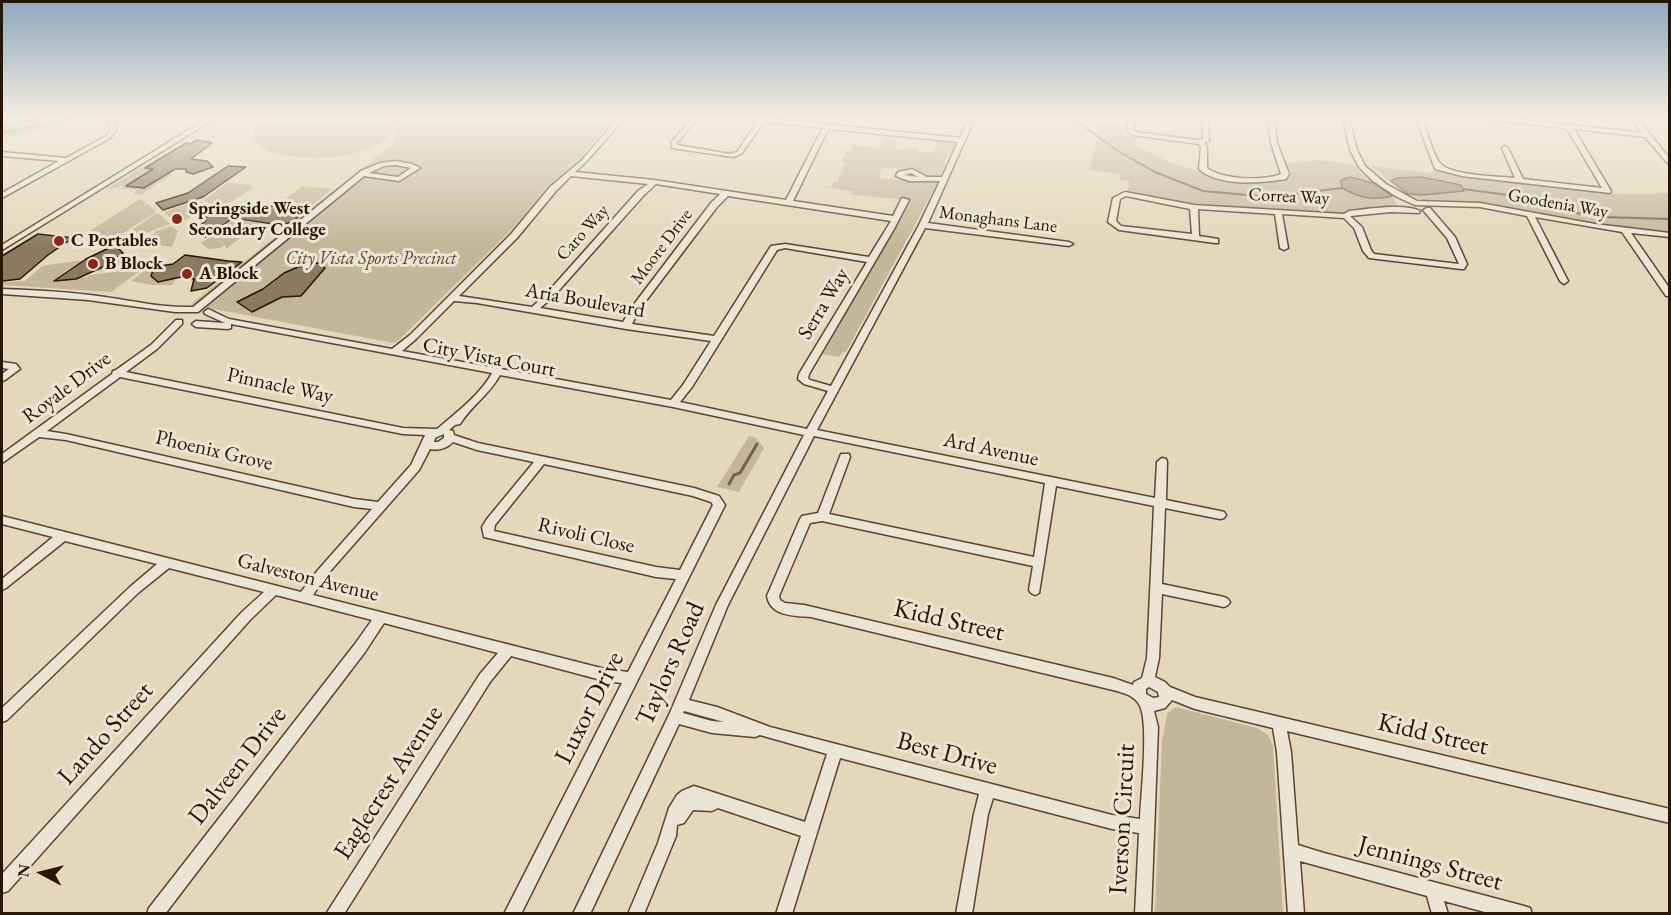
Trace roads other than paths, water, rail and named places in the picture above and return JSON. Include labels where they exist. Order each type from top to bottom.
[{"type":"street","points":[[2,196],[67,161]]},
{"type":"street","points":[[3,247],[143,161]]},
{"type":"street","points":[[397,352],[519,230],[547,195],[581,161]]},
{"type":"street","points":[[785,202],[809,161]]},
{"type":"street","name":"Taylors Road","points":[[581,914],[678,710],[723,605],[811,433],[923,225],[952,161]]},
{"type":"street","points":[[1204,161],[1204,171],[1217,176],[1252,178],[1284,176],[1282,161]]},
{"type":"street","points":[[1346,216],[1358,227],[1367,251],[1372,256],[1461,267],[1463,264],[1455,243],[1435,220],[1368,172],[1358,161]]},
{"type":"street","points":[[1435,161],[1439,170],[1607,191],[1589,161]]},
{"type":"street","points":[[1512,161],[1522,181]]},
{"type":"street","points":[[154,347],[186,313],[195,310],[366,175],[399,179],[416,168],[380,163],[366,175],[209,302],[207,317],[154,347]]},
{"type":"street","points":[[570,172],[895,219]]},
{"type":"street","points":[[924,177],[944,179]]},
{"type":"street","name":"Caro Way","points":[[536,310],[650,182]]},
{"type":"street","name":"Correa Way","points":[[1193,237],[1123,229],[1113,225],[1117,198],[1126,191],[1194,207],[1346,216],[1349,213],[1417,207]]},
{"type":"street","name":"Moore Drive","points":[[623,325],[724,193]]},
{"type":"street","name":"Serra Way","points":[[835,390],[807,382],[803,379],[804,374],[905,200]]},
{"type":"street","name":"Goodenia Way","points":[[1417,207],[1479,206],[1625,230],[1670,235]]},
{"type":"street","points":[[1194,207],[1196,234],[1193,237],[1215,241]]},
{"type":"street","points":[[1278,212],[1284,248]]},
{"type":"street","points":[[1530,215],[1564,281]]},
{"type":"street","name":"Monaghans Lane","points":[[923,225],[1070,244]]},
{"type":"street","points":[[1625,230],[1670,294]]},
{"type":"street","points":[[676,405],[774,248],[785,246],[872,260]]},
{"type":"street","points":[[2,292],[54,294],[172,310],[195,310]]},
{"type":"street","name":"Aria Boulevard","points":[[453,296],[716,341]]},
{"type":"street","points":[[2,297],[98,304],[159,314],[179,321]]},
{"type":"street","name":"City Vista Court","points":[[195,310],[207,311],[227,321],[397,352],[494,375],[754,427],[776,427],[811,433]]},
{"type":"street","name":"City Vista Court","points":[[179,321],[219,325],[494,375],[676,405],[767,423],[776,427]]},
{"type":"street","name":"Royale Drive","points":[[2,459],[154,347]]},
{"type":"street","name":"Pinnacle Way","points":[[119,372],[403,432],[444,434]]},
{"type":"street","points":[[301,597],[433,444],[448,441],[444,434],[494,375]]},
{"type":"street","name":"Phoenix Grove","points":[[40,431],[379,509]]},
{"type":"street","name":"Pinnacle Way","points":[[403,432],[433,444]]},
{"type":"street","name":"Ard Avenue","points":[[811,433],[1220,515]]},
{"type":"street","name":"Luxor Drive","points":[[444,434],[477,446],[694,492],[717,502],[718,508],[512,914]]},
{"type":"street","name":"Luxor Drive","points":[[433,444],[477,446]]},
{"type":"street","points":[[844,457],[822,517],[1039,563]]},
{"type":"street","name":"Rivoli Close","points":[[539,460],[491,522],[487,532],[490,536],[683,578]]},
{"type":"street","name":"Iverson Circuit","points":[[1143,914],[1162,462]]},
{"type":"street","points":[[1035,590],[1051,482]]},
{"type":"street","name":"Kidd Street","points":[[822,517],[806,519],[780,576],[773,596],[774,603],[782,608],[810,612],[1666,814]]},
{"type":"street","name":"Galveston Avenue","points":[[2,520],[631,681]]},
{"type":"street","points":[[2,585],[60,535]]},
{"type":"street","points":[[2,716],[163,562]]},
{"type":"street","points":[[1156,588],[1224,602]]},
{"type":"street","name":"Lando Street","points":[[2,885],[270,589]]},
{"type":"street","name":"Dalveen Drive","points":[[154,914],[384,618]]},
{"type":"street","name":"Eaglecrest Avenue","points":[[334,914],[504,649]]},
{"type":"street","name":"Best Drive","points":[[678,710],[712,727],[770,733],[1146,832]]},
{"type":"street","points":[[1282,724],[1296,914]]},
{"type":"street","points":[[784,914],[836,750]]},
{"type":"street","points":[[964,914],[985,789]]},
{"type":"street","points":[[636,914],[665,842],[689,803],[724,804],[810,828]]},
{"type":"street","name":"Jennings Street","points":[[1292,853],[1524,914]]},
{"type":"street","points":[[1438,891],[1442,914]]},
{"type":"waterway","points":[[1135,161],[1155,172],[1203,191],[1270,197],[1342,188]]},
{"type":"waterway","points":[[1463,189],[1530,198],[1564,211],[1602,217],[1670,219]]},
{"type":"waterway","points":[[729,484],[734,475],[740,473],[757,444]]},
{"type":"place","name":"Springside West Secondary College","points":[[177,219]]},
{"type":"place","name":"C Portables","points":[[59,241]]},
{"type":"place","name":"B Block","points":[[93,264]]},
{"type":"place","name":"A Block","points":[[187,274]]},
{"type":"park label","name":"City Vista Sports Precinct","points":[[371,259]]}]
